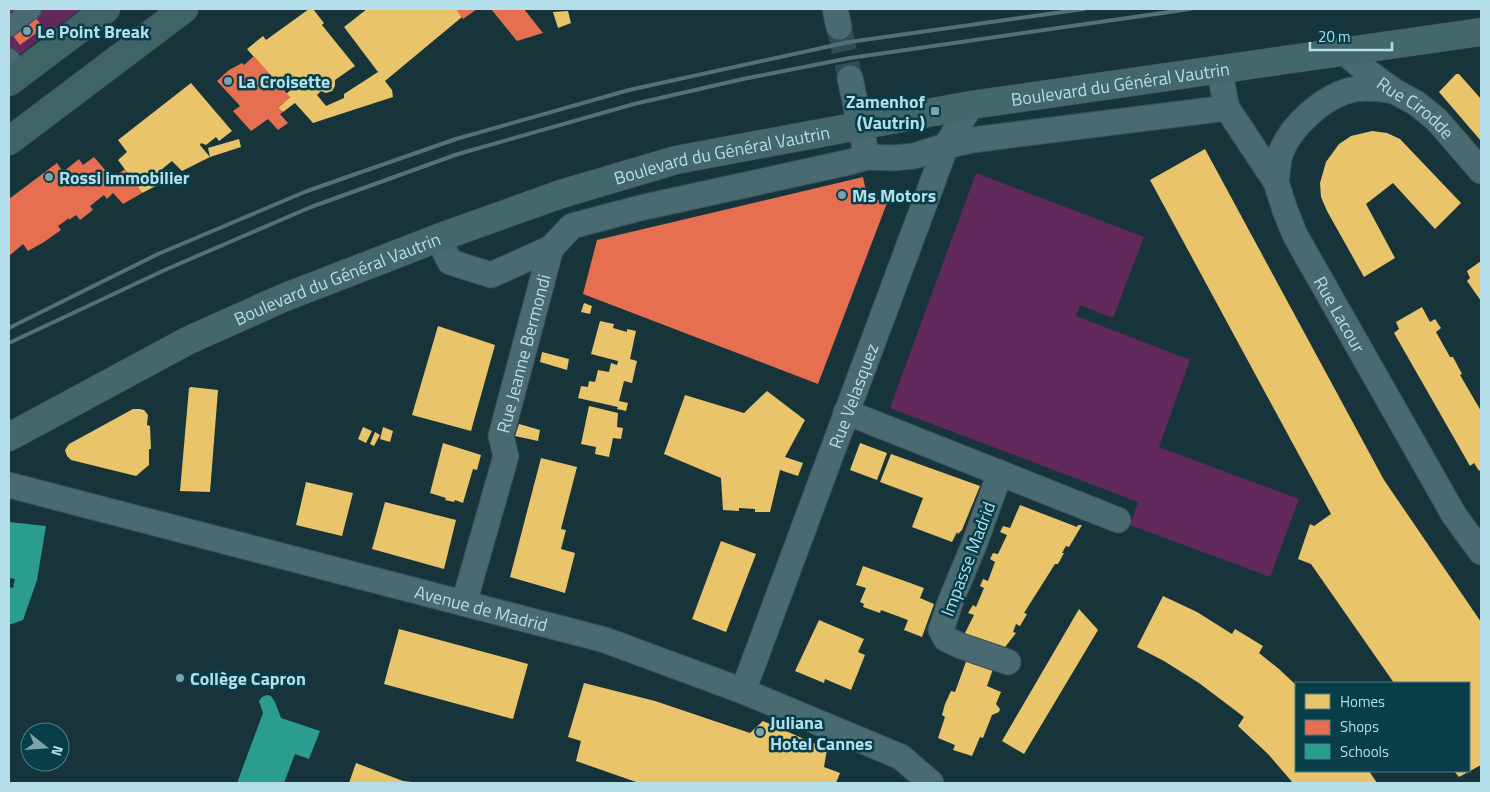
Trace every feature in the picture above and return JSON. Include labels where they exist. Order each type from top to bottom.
[{"type":"main road","points":[[13,71],[106,9]]},
{"type":"main road","points":[[9,141],[184,9]]},
{"type":"main road","name":"Boulevard du Général Vautrin","points":[[9,437],[189,340],[283,298],[438,238],[561,194],[676,160],[971,105],[1481,32]]},
{"type":"street","points":[[9,27],[32,9]]},
{"type":"street","name":"Rue Cirodde","points":[[1344,52],[1394,91],[1416,103],[1437,120],[1481,171]]},
{"type":"street","name":"Rue Lacour","points":[[1220,69],[1227,108],[1276,182],[1295,235],[1454,515],[1481,552]]},
{"type":"street","points":[[850,78],[867,157]]},
{"type":"street","points":[[1276,182],[1279,158],[1286,142],[1298,125],[1315,109],[1336,96],[1354,89],[1372,88],[1394,91]]},
{"type":"street","name":"Rue Velasquez","points":[[743,691],[946,146],[971,105]]},
{"type":"street","points":[[438,238],[450,262],[491,275],[551,248],[572,226],[607,216],[867,157],[893,158],[914,156],[972,140],[1227,108]]},
{"type":"street","name":"Rue Jeanne Bermondi","points":[[464,603],[506,456],[501,436],[551,248]]},
{"type":"street","points":[[846,412],[1118,520]]},
{"type":"street","name":"Impasse Madrid","points":[[1000,473],[974,545],[951,600],[942,630],[946,639],[1008,662]]},
{"type":"street","name":"Avenue de Madrid","points":[[9,485],[605,640],[743,691],[900,757],[931,783]]},
{"type":"shaded area","points":[[9,9],[81,9],[9,62]]},
{"type":"shaded area","points":[[976,173],[1144,237],[1113,318],[1080,305],[1076,316],[1190,360],[1159,447],[1299,499],[1270,577],[1130,525],[1138,502],[890,408]]},
{"type":"building: Homes","points":[[309,9],[313,9],[324,23],[322,25],[355,66],[335,80],[335,86],[332,91],[326,93],[321,91],[317,95],[326,106],[344,98],[344,94],[378,72],[344,27],[367,9],[456,9],[462,17],[385,81],[392,90],[393,97],[313,123],[295,103],[283,112],[278,108],[290,97],[286,94],[292,89],[290,79],[292,77],[288,73],[276,82],[247,49],[263,36],[266,40]]},
{"type":"building: Homes","points":[[568,11],[571,23],[558,28],[553,12]]},
{"type":"building: Homes","points":[[1456,74],[1459,74],[1481,99],[1481,141],[1439,92]]},
{"type":"building: Homes","points":[[191,83],[232,131],[219,141],[216,137],[206,145],[201,143],[200,145],[210,157],[182,171],[172,161],[156,174],[154,172],[150,175],[158,185],[142,193],[118,160],[127,152],[118,140]]},
{"type":"building: Homes","points":[[1372,131],[1387,133],[1400,139],[1461,203],[1435,229],[1393,183],[1366,204],[1395,258],[1364,277],[1327,211],[1321,197],[1320,183],[1326,162],[1339,144],[1351,136]]},
{"type":"building: Homes","points":[[239,139],[241,147],[210,157],[208,148]]},
{"type":"building: Homes","points":[[1205,149],[1384,480],[1481,622],[1481,765],[1470,771],[1470,682],[1393,682],[1311,564],[1298,559],[1310,524],[1314,526],[1331,514],[1150,180]]},
{"type":"building: Homes","points":[[1481,261],[1481,301],[1467,281],[1470,278],[1467,271]]},
{"type":"building: Homes","points":[[584,303],[592,306],[590,314],[581,312]]},
{"type":"building: Homes","points":[[1422,307],[1430,322],[1435,319],[1441,328],[1436,332],[1450,357],[1453,357],[1462,374],[1460,375],[1481,411],[1481,469],[1479,471],[1474,463],[1470,466],[1394,333],[1399,329],[1396,322]]},
{"type":"building: Homes","points":[[600,321],[614,324],[613,328],[627,332],[627,329],[636,331],[630,359],[637,361],[632,383],[624,381],[619,401],[628,403],[626,411],[617,409],[618,407],[578,398],[581,386],[588,387],[589,381],[595,382],[598,370],[609,372],[611,363],[617,365],[618,361],[591,354]]},
{"type":"building: Homes","points":[[438,326],[495,345],[471,431],[412,415]]},
{"type":"building: Homes","points":[[542,352],[569,359],[567,370],[540,362]]},
{"type":"building: Homes","points":[[189,388],[218,390],[210,492],[180,491]]},
{"type":"building: Homes","points":[[767,391],[805,420],[785,457],[803,463],[798,476],[780,470],[770,512],[755,512],[755,509],[739,508],[739,511],[723,510],[721,478],[664,454],[685,395],[744,413]]},
{"type":"building: Homes","points":[[589,406],[618,413],[617,427],[623,428],[621,439],[613,438],[609,457],[595,454],[596,447],[581,444]]},
{"type":"building: Homes","points":[[133,409],[144,410],[148,415],[147,425],[150,426],[151,449],[149,449],[149,465],[136,476],[71,460],[67,456],[65,450],[69,444]]},
{"type":"building: Homes","points":[[519,424],[540,430],[538,441],[515,436]]},
{"type":"building: Homes","points":[[363,427],[372,431],[366,443],[358,439]]},
{"type":"building: Homes","points":[[383,427],[393,431],[390,442],[380,439]]},
{"type":"building: Homes","points":[[375,432],[380,435],[374,446],[370,444]]},
{"type":"building: Homes","points":[[443,443],[481,455],[477,470],[473,469],[463,503],[455,500],[454,502],[445,500],[446,498],[430,493]]},
{"type":"building: Homes","points":[[860,443],[887,453],[877,480],[850,470]]},
{"type":"building: Homes","points":[[891,454],[980,486],[962,530],[958,534],[957,532],[952,542],[912,527],[923,498],[880,482]]},
{"type":"building: Homes","points":[[541,458],[577,467],[561,529],[566,530],[561,549],[575,553],[565,593],[510,577]]},
{"type":"building: Homes","points":[[306,482],[353,493],[342,536],[296,525]]},
{"type":"building: Homes","points":[[385,502],[456,520],[444,569],[372,549]]},
{"type":"building: Homes","points":[[1020,505],[1077,527],[1082,525],[1069,547],[1066,546],[1058,564],[1055,564],[1024,613],[1027,614],[1020,626],[1016,624],[1013,632],[1016,633],[1002,651],[964,635],[974,615],[968,613],[973,605],[976,607],[984,588],[980,586],[983,579],[988,581],[995,562],[990,559],[993,553],[998,554],[1007,535],[1000,532],[1003,526],[1010,528]]},
{"type":"building: Homes","points":[[721,541],[756,554],[726,632],[692,619]]},
{"type":"building: Homes","points":[[863,566],[924,588],[920,598],[934,604],[922,637],[904,630],[908,620],[881,610],[880,613],[863,607],[864,604],[860,602],[866,588],[856,585]]},
{"type":"building: Homes","points":[[1163,596],[1197,612],[1232,634],[1235,629],[1263,646],[1259,653],[1295,684],[1295,772],[1370,772],[1377,783],[1293,783],[1268,754],[1238,726],[1244,717],[1199,683],[1137,647]]},
{"type":"building: Homes","points":[[1079,609],[1098,630],[1024,754],[1002,741]]},
{"type":"building: Homes","points":[[819,620],[864,639],[858,652],[865,655],[851,690],[825,679],[824,683],[795,671]]},
{"type":"building: Homes","points":[[399,629],[528,664],[513,719],[384,684]]},
{"type":"building: Homes","points":[[967,659],[993,669],[987,686],[1001,692],[996,704],[1000,709],[999,712],[992,715],[983,738],[980,737],[972,756],[953,750],[955,745],[938,738],[945,717],[942,715],[945,704],[951,691],[955,692]]},
{"type":"building: Homes","points":[[584,683],[655,701],[750,733],[763,721],[827,749],[824,767],[840,773],[836,783],[639,783],[576,761],[581,741],[568,737]]},
{"type":"building: Homes","points":[[356,763],[403,781],[412,783],[349,783]]},
{"type":"building: Homes","points":[[1455,772],[1468,772],[1459,777]]},
{"type":"building: Shops","points":[[456,9],[477,9],[463,19]]},
{"type":"building: Shops","points":[[491,9],[524,9],[543,33],[517,41]]},
{"type":"building: Shops","name":"Le Point Break","points":[[34,15],[43,28],[20,45],[11,33]]},
{"type":"building: Shops","points":[[254,56],[290,97],[278,108],[283,112],[280,114],[288,123],[278,130],[268,119],[251,131],[233,111],[240,106],[217,81],[229,70],[242,63],[244,65]]},
{"type":"building: Shops","points":[[94,157],[112,178],[125,169],[142,193],[123,204],[113,193],[107,199],[104,195],[90,206],[93,210],[80,220],[76,215],[69,220],[69,218],[58,226],[61,230],[44,242],[28,251],[23,244],[9,256],[9,199],[57,163],[63,172],[79,159],[83,165]]},
{"type":"building: Shops","points":[[863,177],[867,196],[887,203],[818,384],[583,294],[597,240]]},
{"type":"building: Schools","points":[[9,522],[46,526],[37,580],[23,620],[9,625],[9,587],[13,588],[15,579],[9,578]]},
{"type":"building: Schools","points":[[267,695],[271,696],[275,702],[281,718],[320,731],[309,759],[295,754],[284,783],[237,783],[263,713],[259,701]]},
{"type":"tunnel","points":[[839,27],[850,78]]},
{"type":"railway","points":[[9,328],[158,254],[307,191],[456,139],[629,90],[849,42],[1084,9]]},
{"type":"railway","points":[[9,343],[167,269],[311,207],[458,154],[634,104],[743,79],[850,58],[1190,9]]},
{"type":"place","name":"Le Point Break","points":[[27,31]]},
{"type":"place","name":"La Croisette","points":[[228,81]]},
{"type":"place","name":"Zamenhof (Vautrin)","points":[[935,111]]},
{"type":"place","name":"Rossi immobilier","points":[[49,177]]},
{"type":"place","name":"Ms Motors","points":[[842,195]]},
{"type":"place","name":"Collège Capron","points":[[180,678]]},
{"type":"place","name":"Juliana Hotel Cannes","points":[[760,732]]}]
